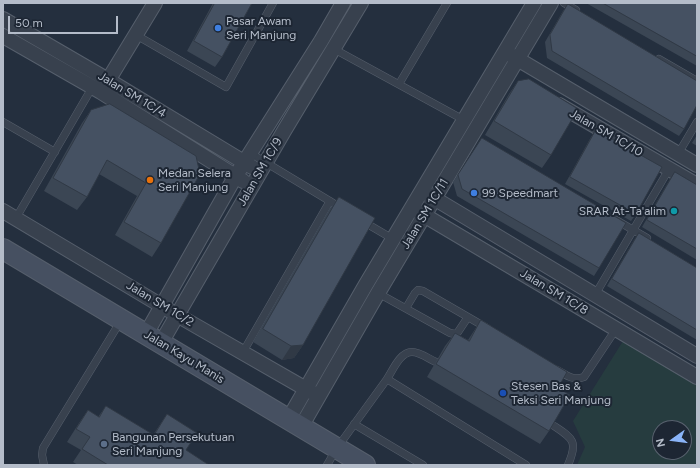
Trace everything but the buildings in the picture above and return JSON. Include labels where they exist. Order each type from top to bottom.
[{"type":"street","points":[[97,90],[104,78],[136,35],[155,3]]},
{"type":"street","name":"Jalan SM 1C/9","points":[[153,339],[162,305],[235,177],[321,41],[343,3]]},
{"type":"street","name":"Jalan SM 1C/9","points":[[153,339],[177,315],[361,3]]},
{"type":"street","name":"Jalan SM 1C/11","points":[[511,56],[534,3]]},
{"type":"street","name":"Jalan SM 1C/11","points":[[295,423],[306,389],[365,286],[464,120],[551,3]]},
{"type":"street","name":"Jalan SM 1C/4","points":[[3,19],[263,168]]},
{"type":"street","name":"Jalan SM 1C/4","points":[[3,36],[97,90],[235,177],[252,186]]},
{"type":"street","name":"Jalan SM 1C/10","points":[[511,56],[697,165]]},
{"type":"street","points":[[501,72],[521,83]]},
{"type":"street","name":"Jalan SM 1C/11","points":[[295,423],[319,396],[434,198],[475,137],[501,72]]},
{"type":"street","name":"Jalan SM 1C/10","points":[[548,99],[697,185]]},
{"type":"street","name":"Jalan SM 1C/8","points":[[422,191],[697,356]]},
{"type":"street","name":"Jalan SM 1C/8","points":[[412,208],[697,377]]},
{"type":"street","name":"Jalan SM 1C/2","points":[[3,211],[177,315],[319,396]]},
{"type":"street","name":"Jalan Kayu Manis","points":[[3,249],[365,465]]},
{"type":"lane","points":[[136,35],[226,88],[273,3]]},
{"type":"lane","points":[[399,84],[447,3]]},
{"type":"lane","points":[[564,3],[584,15]]},
{"type":"lane","points":[[334,48],[464,120]]},
{"type":"lane","points":[[650,54],[697,81]]},
{"type":"lane","points":[[16,218],[55,152],[97,90]]},
{"type":"lane","points":[[3,122],[55,152]]},
{"type":"lane","points":[[678,154],[697,122]]},
{"type":"lane","points":[[243,352],[333,203],[263,168]]},
{"type":"lane","points":[[595,295],[669,169]]},
{"type":"lane","points":[[606,214],[652,242]]},
{"type":"lane","points":[[355,216],[393,239]]},
{"type":"lane","points":[[365,286],[450,333],[455,334],[458,332],[468,317]]},
{"type":"lane","points":[[406,308],[415,293],[418,290],[423,291],[494,332]]},
{"type":"lane","points":[[44,465],[42,455],[43,448],[122,320]]},
{"type":"lane","points":[[552,367],[572,378],[578,380],[584,378],[616,329]]},
{"type":"lane","points":[[327,465],[337,448],[403,355],[413,352],[436,362]]},
{"type":"lane","points":[[387,379],[526,465]]},
{"type":"lane","points":[[354,424],[423,465]]},
{"type":"lane","points":[[551,424],[569,436],[572,441],[573,453],[568,465]]},
{"type":"green space","points":[[623,341],[697,385],[697,465],[577,465],[585,447],[573,421]]},
{"type":"place","name":"Pasar Awam Seri Manjung","points":[[218,28]]},
{"type":"place","name":"Medan Selera Seri Manjung","points":[[150,180]]},
{"type":"place","name":"99 Speedmart","points":[[474,193]]},
{"type":"place","name":"SRAR At-Ta'alim","points":[[674,211]]},
{"type":"place","name":"Stesen Bas & Teksi Seri Manjung","points":[[503,393]]},
{"type":"place","name":"Bangunan Persekutuan Seri Manjung","points":[[104,444]]}]
